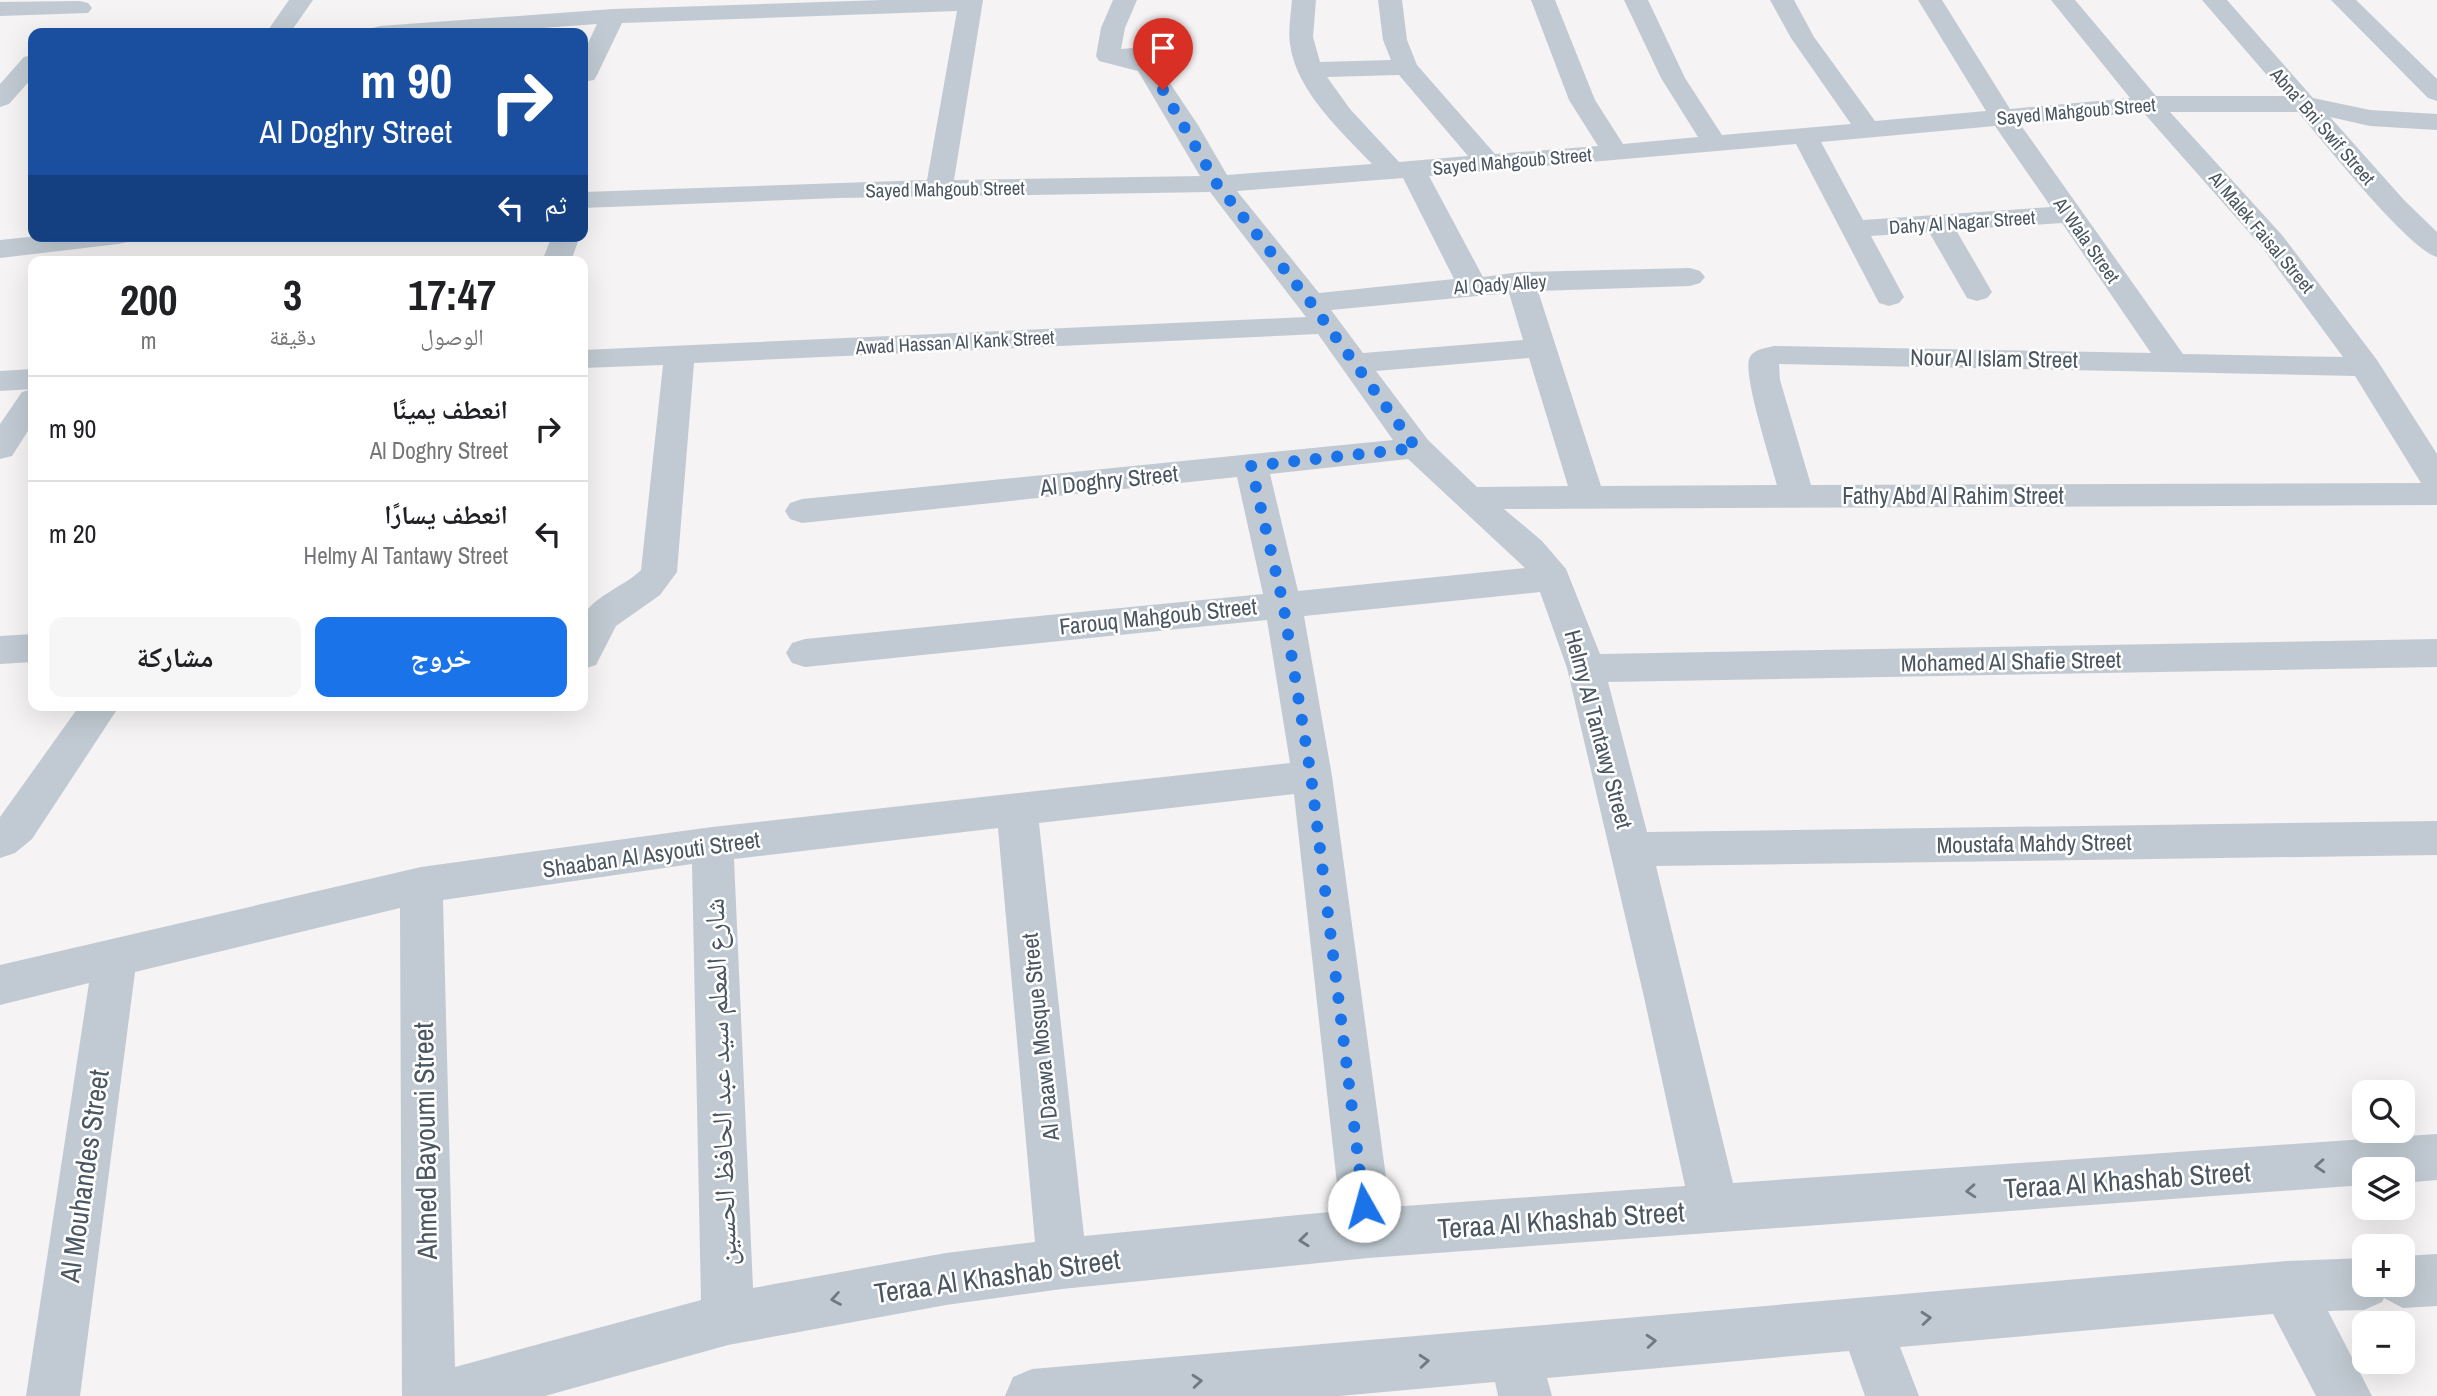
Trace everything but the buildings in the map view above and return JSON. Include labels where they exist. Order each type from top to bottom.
[{"type":"street","points":[[281,28],[301,0]]},
{"type":"street","points":[[1125,0],[1113,28],[1108,53],[1110,58],[1180,51]]},
{"type":"street","points":[[1304,0],[1303,48],[1312,70],[1328,97],[1403,171],[1472,285]]},
{"type":"street","points":[[1390,0],[1395,40],[1406,67],[1488,163]]},
{"type":"street","points":[[1543,0],[1582,100],[1615,153]]},
{"type":"street","points":[[1636,0],[1673,78],[1715,144]]},
{"type":"street","points":[[1782,0],[1803,38],[1868,130]]},
{"type":"street","name":"Al Wala Street","points":[[1930,0],[2002,117],[2173,362]]},
{"type":"street","name":"Al Malek Faisal Street","points":[[2063,0],[2112,64],[2272,240],[2307,284],[2366,367],[2437,482]]},
{"type":"street","name":"Abna' Bni Swif Street","points":[[2214,0],[2394,206],[2437,248]]},
{"type":"street","points":[[2343,0],[2437,93]]},
{"type":"street","points":[[506,28],[746,5],[971,2],[939,189]]},
{"type":"street","points":[[0,9],[84,4]]},
{"type":"street","points":[[62,28],[84,4]]},
{"type":"street","points":[[588,69],[613,16]]},
{"type":"street","name":"Helmy Al Tantawy Street","points":[[1110,58],[1142,63],[1153,72],[1217,184],[1356,363],[1416,448],[1530,550],[1553,578],[1586,668],[1715,1210]]},
{"type":"street","points":[[0,71],[28,66]]},
{"type":"street","points":[[0,99],[28,67]]},
{"type":"street","points":[[1312,70],[1406,67]]},
{"type":"street","name":"Sayed Mahgoub Street","points":[[588,200],[661,195],[1217,184],[1615,153],[2148,104],[2305,104],[2370,118],[2437,122]]},
{"type":"street","points":[[1805,136],[1889,297]]},
{"type":"street","name":"Dahy Al Nagar Street","points":[[1854,229],[2070,214]]},
{"type":"street","points":[[1938,224],[1977,292]]},
{"type":"street","points":[[0,249],[64,242]]},
{"type":"street","name":"Al Qady Alley","points":[[1319,314],[1472,285],[1606,276],[1690,277]]},
{"type":"street","points":[[1520,281],[1588,497]]},
{"type":"street","name":"Awad Hassan Al Kank Street","points":[[588,359],[1319,314]]},
{"type":"street","points":[[1356,363],[1542,348]]},
{"type":"street","points":[[588,644],[605,614],[637,596],[651,585],[659,572],[679,355]]},
{"type":"street","name":"Nour Al Islam Street","points":[[1797,495],[1764,380],[1763,360],[1774,355],[2366,367]]},
{"type":"street","points":[[0,381],[28,379]]},
{"type":"street","points":[[0,448],[28,406]]},
{"type":"street","name":"Al Doghry Street","points":[[802,511],[1416,448]]},
{"type":"street","points":[[1251,466],[1283,603],[1311,776],[1368,1233]]},
{"type":"street","name":"Fathy Abd Al Rahim Street","points":[[1469,498],[2437,494]]},
{"type":"street","name":"Farouq Mahgoub Street","points":[[805,653],[1553,578]]},
{"type":"street","points":[[0,650],[28,648]]},
{"type":"street","name":"Mohamed Al Shafie Street","points":[[1586,668],[2437,653]]},
{"type":"street","points":[[0,841],[17,827],[97,711]]},
{"type":"street","name":"Shaaban Al Asyouti Street","points":[[0,985],[422,885],[712,844],[1311,776]]},
{"type":"street","name":"Al Daawa Mosque Street","points":[[1017,810],[1062,1264]]},
{"type":"street","name":"Moustafa Mahdy Street","points":[[1631,849],[2437,838]]},
{"type":"street","name":"شارع المعلم سيد عبد الحافظ الحسين","points":[[712,844],[728,1319]]},
{"type":"street","name":"Ahmed Bayoumi Street","points":[[422,885],[429,1396]]},
{"type":"street","name":"Al Mouhandes Street","points":[[53,1396],[115,957]]},
{"type":"street","name":"Teraa Al Khashab Street","points":[[448,1396],[728,1319],[946,1279],[1062,1264],[1368,1233],[2437,1157]]},
{"type":"street","points":[[2415,1281],[2437,1280]]},
{"type":"street","points":[[1065,1394],[1520,1374],[1865,1324],[2287,1287],[2352,1284]]},
{"type":"street","points":[[2287,1287],[2344,1396]]},
{"type":"street","points":[[1865,1324],[1892,1396]]},
{"type":"route","points":[[1163,90],[1217,184],[1311,303],[1416,448],[1251,466],[1283,603],[1311,776],[1364,1206]]}]
